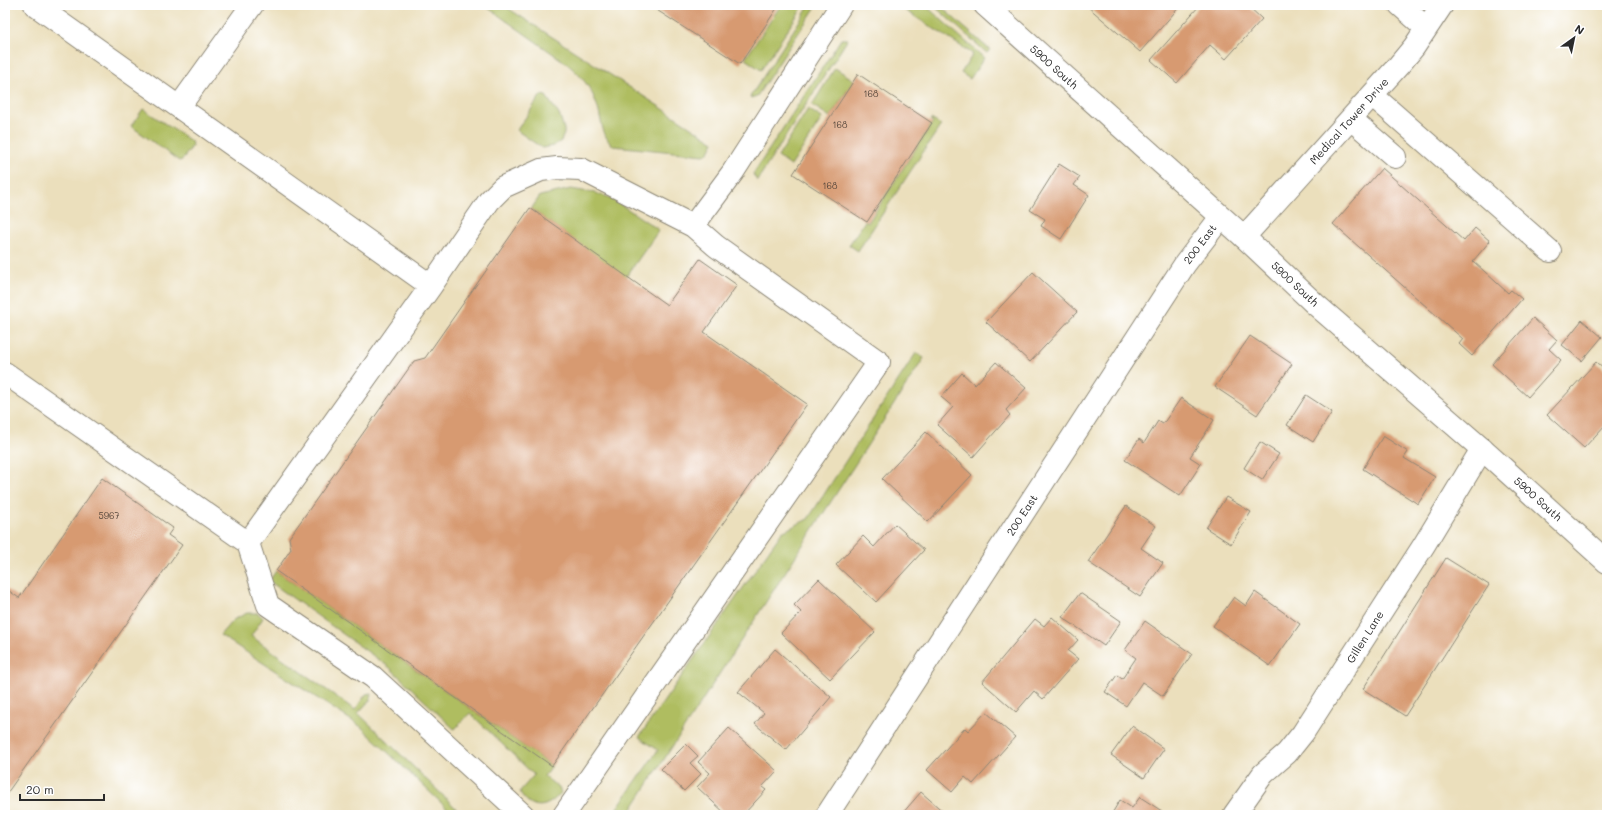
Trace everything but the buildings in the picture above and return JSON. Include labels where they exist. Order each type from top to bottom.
[{"type":"street","points":[[35,5],[431,286]]},
{"type":"street","points":[[179,107],[252,5]]},
{"type":"street","points":[[693,226],[733,172],[842,5]]},
{"type":"street","name":"5900 South","points":[[985,5],[1221,217],[1315,304],[1482,448],[1607,562]]},
{"type":"street","points":[[1400,5],[1426,28]]},
{"type":"street","name":"Medical Tower Drive","points":[[1244,238],[1400,65],[1442,5]]},
{"type":"street","points":[[1372,95],[1550,250]]},
{"type":"street","points":[[1351,119],[1395,157]]},
{"type":"street","points":[[248,543],[431,286],[489,201],[503,187],[541,170],[557,168],[581,169],[693,226],[716,246],[879,362],[564,815]]},
{"type":"street","name":"200 East","points":[[827,815],[1185,264],[1221,217]]},
{"type":"street","points":[[5,373],[248,543],[268,605],[373,677],[523,815]]},
{"type":"street","name":"Gillen Lane","points":[[1234,815],[1263,774],[1287,753],[1303,733],[1424,545],[1482,448]]},
{"type":"green space","points":[[484,5],[503,5],[714,142],[708,153],[704,155],[613,146],[603,131],[593,94],[579,75],[566,63]]},
{"type":"green space","points":[[781,5],[804,5],[761,70],[745,59]]},
{"type":"green space","points":[[810,5],[817,5],[757,96],[751,98],[750,97]]},
{"type":"green space","points":[[897,5],[925,5],[984,58],[970,79],[961,73],[973,54]]},
{"type":"green space","points":[[933,5],[939,5],[990,50],[987,53]]},
{"type":"green space","points":[[841,39],[848,39],[757,181],[753,174]]},
{"type":"green space","points":[[835,68],[854,80],[830,117],[812,105]]},
{"type":"green space","points":[[541,95],[546,96],[560,116],[564,129],[564,134],[561,141],[553,146],[542,148],[517,130]]},
{"type":"green space","points":[[143,109],[191,141],[192,146],[182,160],[179,161],[131,126]]},
{"type":"green space","points":[[808,109],[822,118],[791,166],[778,157]]},
{"type":"green space","points":[[931,119],[941,125],[858,251],[849,245],[865,221],[868,223],[933,122],[930,120]]},
{"type":"green space","points":[[571,189],[595,193],[611,198],[659,230],[626,277],[531,209],[540,196]]},
{"type":"green space","points":[[916,353],[924,358],[628,815],[612,815],[658,750],[639,737],[782,532],[808,519]]},
{"type":"green space","points":[[276,571],[552,766],[544,776],[559,788],[561,793],[549,803],[541,806],[536,806],[527,801],[520,791],[534,775],[470,713],[454,729],[389,667],[269,581]]},
{"type":"green space","points":[[247,613],[258,613],[263,618],[251,636],[355,710],[366,694],[372,694],[371,699],[358,713],[463,815],[454,815],[360,726],[220,635],[233,620]]}]
